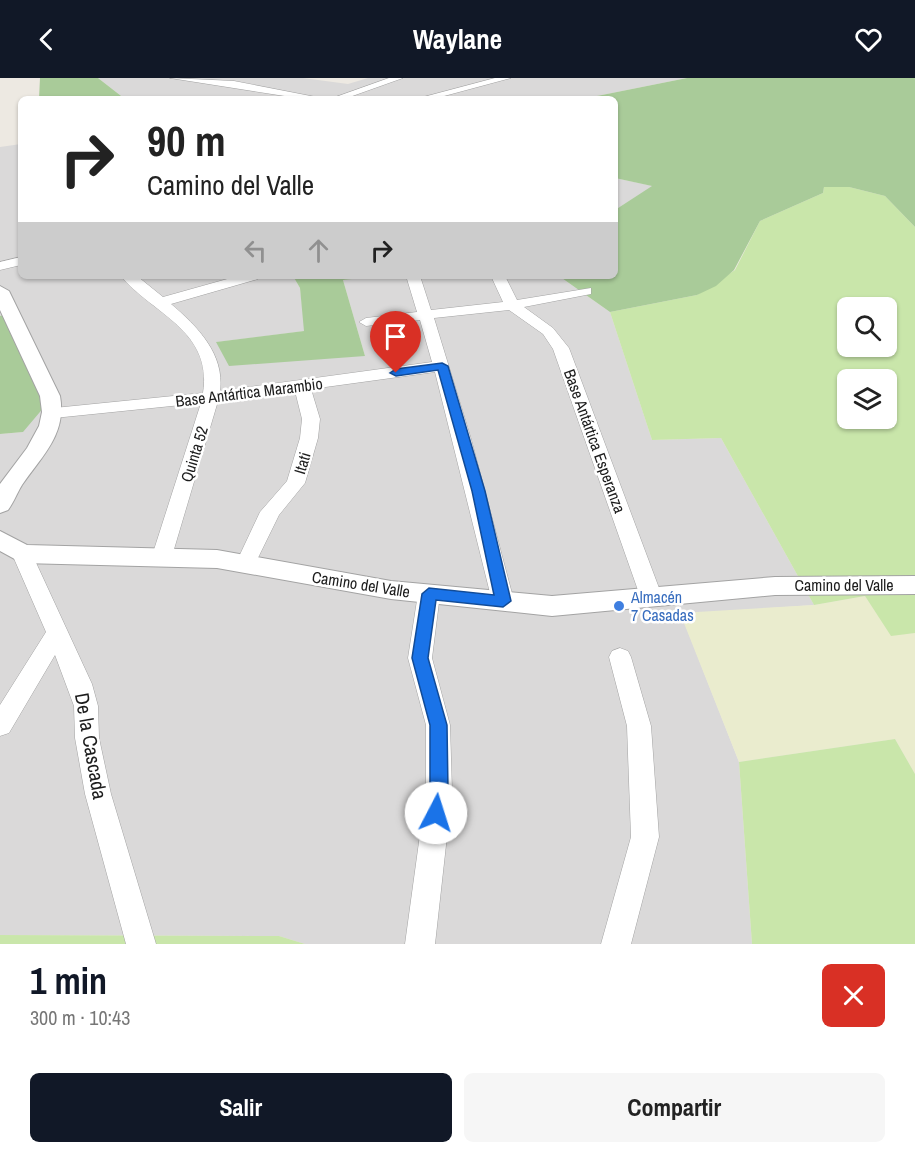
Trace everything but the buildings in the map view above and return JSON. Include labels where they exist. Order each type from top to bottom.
[{"type":"street","points":[[175,78],[234,84],[304,96]]},
{"type":"street","points":[[222,94],[234,84],[247,78]]},
{"type":"street","points":[[344,96],[398,78]]},
{"type":"street","points":[[433,96],[506,78]]},
{"type":"street","points":[[0,266],[18,262]]},
{"type":"street","name":"Quinta 52","points":[[132,279],[161,302],[207,352],[214,376],[211,397],[162,556]]},
{"type":"street","points":[[161,302],[242,279]]},
{"type":"street","points":[[414,279],[478,491],[503,601]]},
{"type":"street","points":[[499,279],[512,305]]},
{"type":"street","points":[[0,291],[50,396],[54,412],[48,432],[0,505]]},
{"type":"street","points":[[366,322],[512,305],[586,291]]},
{"type":"street","name":"Base Antártica Esperanza","points":[[512,305],[548,331],[561,348],[651,596]]},
{"type":"street","name":"Base Antártica Marambio","points":[[54,412],[211,397],[442,366]]},
{"type":"street","name":"Itati","points":[[246,563],[270,512],[296,483],[309,438],[311,420],[302,386]]},
{"type":"street","points":[[0,539],[22,554]]},
{"type":"street","name":"Camino del Valle","points":[[22,554],[162,556],[246,563],[335,581],[429,594],[552,606],[775,586],[915,585]]},
{"type":"street","name":"De la Cascada","points":[[22,554],[86,706],[87,738],[98,794],[141,944]]},
{"type":"street","points":[[420,944],[439,791],[438,725],[420,658],[429,594]]},
{"type":"street","points":[[0,726],[57,633]]},
{"type":"street","points":[[616,944],[645,837],[644,780],[639,726],[620,657]]},
{"type":"shaded area","points":[[98,78],[303,78],[348,84],[368,78],[687,78],[597,96],[121,96]]},
{"type":"shaded area","points":[[18,144],[18,279],[295,279],[300,288],[305,331],[217,342],[365,356],[343,280],[352,279],[563,279],[610,312],[652,440],[721,438],[814,605],[681,614],[739,762],[752,944],[305,944],[279,936],[0,935],[0,434],[23,432],[15,313],[0,316],[0,147]]},
{"type":"shaded area","points":[[618,179],[653,186],[618,208]]},
{"type":"green space","points":[[40,78],[98,78],[121,96],[39,96]]},
{"type":"green space","points":[[687,78],[915,78],[915,227],[885,196],[849,187],[824,187],[823,193],[760,221],[734,270],[716,286],[697,295],[610,312],[563,279],[618,279],[618,208],[652,186],[618,179],[618,96],[597,96]]},
{"type":"green space","points":[[824,187],[849,187],[885,196],[915,227],[915,633],[891,636],[865,596],[814,605],[721,438],[652,440],[610,312],[697,295],[735,270],[760,221],[823,193]]},
{"type":"green space","points":[[295,279],[352,279],[343,280],[365,356],[229,366],[216,342],[304,331],[300,288]]},
{"type":"green space","points":[[3,315],[45,406],[23,432],[0,434],[0,316]]},
{"type":"green space","points":[[865,596],[891,635],[915,633],[915,774],[895,739],[739,762],[680,613],[814,605]]},
{"type":"green space","points":[[895,739],[915,774],[915,944],[752,944],[739,762]]},
{"type":"green space","points":[[0,935],[279,936],[305,944],[0,944]]},
{"type":"place","name":"Almacén 7 Casadas","points":[[619,606]]},
{"type":"route","points":[[396,373],[442,366],[478,491],[503,601],[429,594],[420,658],[438,725],[439,791],[436,813]]}]
